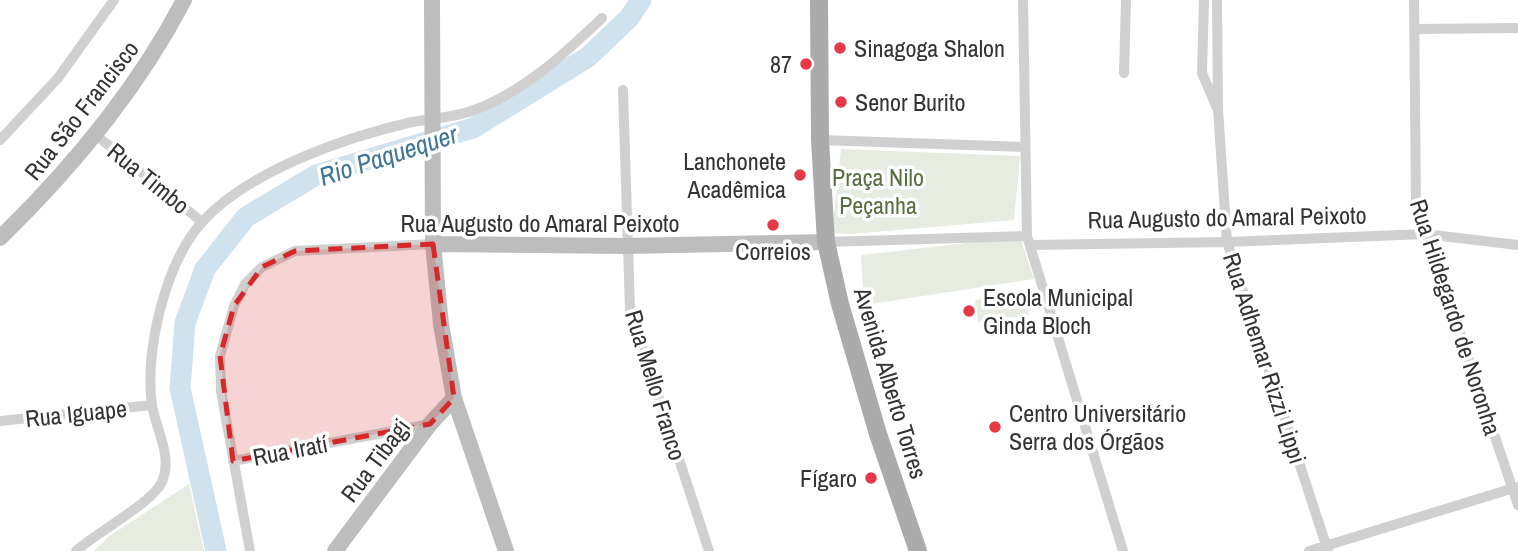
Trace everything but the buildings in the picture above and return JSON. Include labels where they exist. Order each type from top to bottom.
[{"type":"main road","name":"Avenida Alberto Torres","points":[[819,0],[820,140],[826,234],[840,304],[875,422],[918,551]]},
{"type":"street","points":[[0,140],[58,78],[114,0]]},
{"type":"street","name":"Rua São Francisco","points":[[0,238],[77,159],[96,135],[148,64],[184,0]]},
{"type":"street","points":[[432,0],[433,244],[441,324],[454,398],[506,551]]},
{"type":"street","points":[[1023,0],[1024,147],[1029,240],[1123,551]]},
{"type":"street","points":[[1124,73],[1126,0]]},
{"type":"street","points":[[1204,0],[1202,73],[1218,109]]},
{"type":"street","name":"Rua Adhemar Rizzi Lippi","points":[[1217,0],[1218,109],[1227,242],[1327,548]]},
{"type":"street","name":"Rua Hildegardo de Noronha","points":[[1415,0],[1414,183],[1425,234],[1515,487],[1518,505]]},
{"type":"street","points":[[76,551],[103,528],[145,502],[161,484],[166,467],[163,444],[152,405],[151,373],[159,313],[182,253],[202,222],[230,197],[277,169],[329,148],[412,122],[434,123],[477,110],[535,76],[602,18]]},
{"type":"street","points":[[1415,29],[1518,28]]},
{"type":"street","name":"Rua Mello Franco","points":[[623,90],[630,309],[709,551]]},
{"type":"street","name":"Rua Timbo","points":[[96,135],[202,222]]},
{"type":"street","points":[[820,140],[1024,147]]},
{"type":"street","name":"Rua Augusto do Amaral Peixoto","points":[[250,551],[221,391],[220,356],[234,306],[245,284],[262,267],[295,251],[433,244],[626,246],[826,234],[1227,242],[1425,234],[1518,245]]},
{"type":"street","name":"Rua Tibagi","points":[[335,551],[430,424],[454,398]]},
{"type":"street","name":"Rua Iguape","points":[[0,421],[152,405]]},
{"type":"street","name":"Rua Iratí","points":[[233,461],[430,424]]},
{"type":"street","points":[[1309,551],[1327,548],[1515,487]]},
{"type":"highlighted area","points":[[433,244],[454,398],[430,424],[233,461],[220,356],[234,306],[262,267],[295,251]]},
{"type":"green space","name":"Praça Nilo Peçanha","points":[[841,149],[1020,156],[1014,220],[851,234],[832,233]]},
{"type":"green space","name":"Praça Nilo Peçanha","points":[[1020,237],[1034,279],[864,305],[861,255]]},
{"type":"green space","points":[[1026,293],[1029,315],[978,322],[975,300]]},
{"type":"green space","points":[[189,484],[204,551],[94,551],[108,537]]},
{"type":"waterway","name":"Rio Paquequer","points":[[216,551],[180,388],[185,323],[205,269],[246,217],[316,175],[473,128],[588,57],[629,18],[641,0]]},
{"type":"place","name":"Sinagoga Shalon","points":[[840,48]]},
{"type":"place","name":"87","points":[[806,64]]},
{"type":"place","name":"Senor Burito","points":[[841,102]]},
{"type":"place","name":"Lanchonete Acadêmica","points":[[800,175]]},
{"type":"place","name":"Correios","points":[[773,225]]},
{"type":"place","name":"Escola Municipal Ginda Bloch","points":[[969,311]]},
{"type":"place","name":"Centro Universitário Serra dos Órgãos","points":[[995,427]]},
{"type":"place","name":"Fígaro","points":[[871,478]]}]
